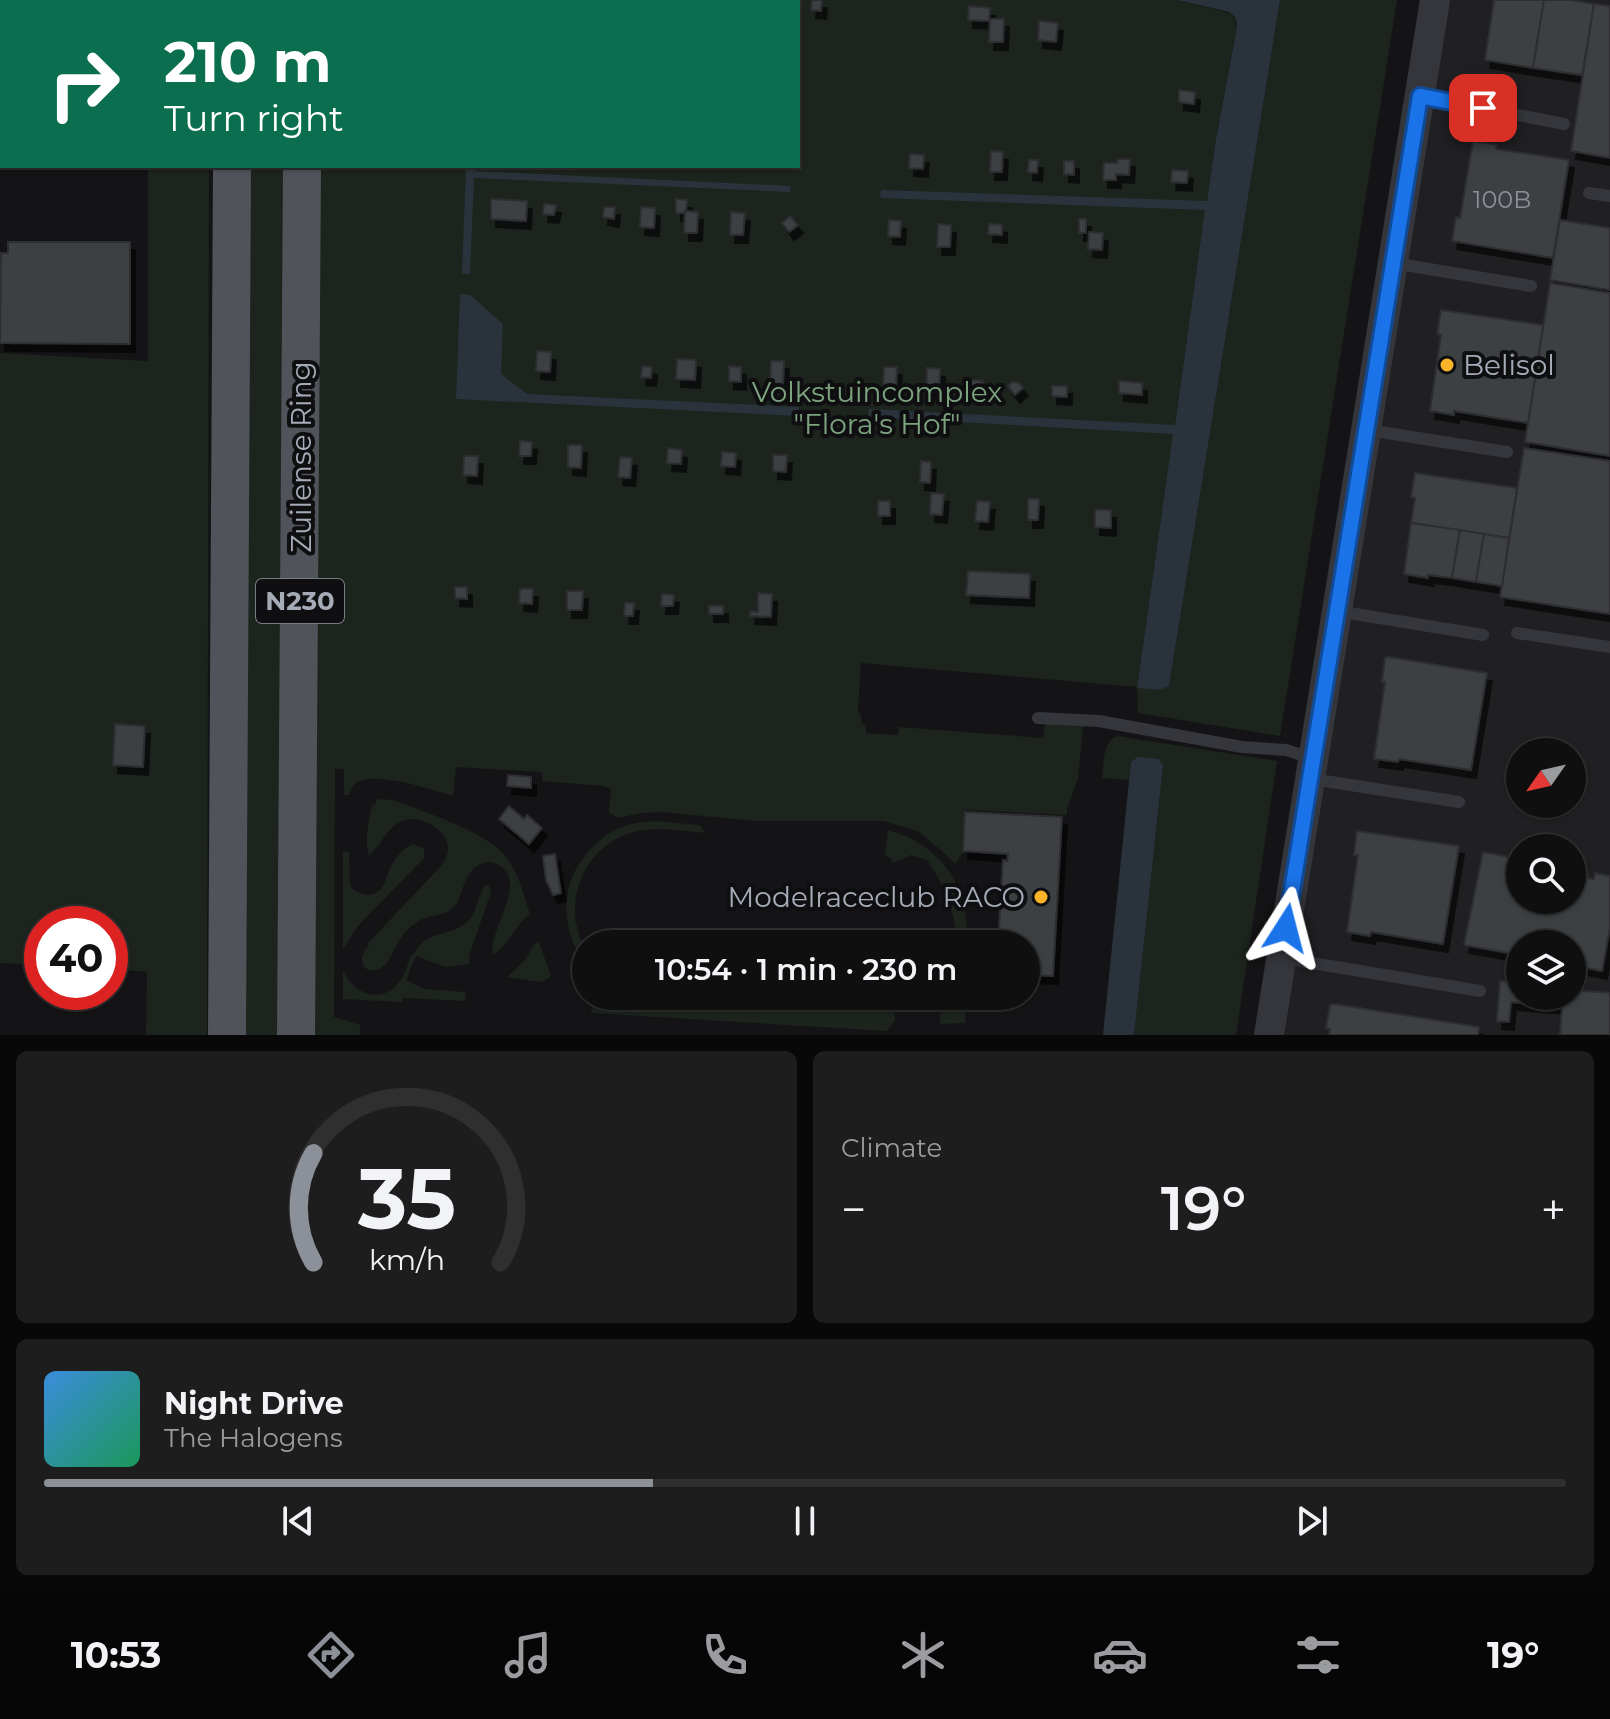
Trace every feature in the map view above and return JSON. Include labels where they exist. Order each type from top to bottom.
[{"type":"main road","name":"N230","points":[[227,1035],[232,168]]},
{"type":"main road","name":"Zuilense Ring","points":[[296,1035],[302,168]]},
{"type":"street","points":[[1269,1035],[1435,0]]},
{"type":"lane","points":[[1420,96],[1564,124]]},
{"type":"lane","points":[[1589,193],[1610,196]]},
{"type":"lane","points":[[1393,263],[1531,286]]},
{"type":"lane","points":[[1366,430],[1507,452]]},
{"type":"lane","points":[[1337,611],[1483,635]]},
{"type":"lane","points":[[1517,633],[1610,647]]},
{"type":"lane","points":[[1038,718],[1099,721],[1242,747],[1286,750],[1311,769],[1459,802]]},
{"type":"lane","points":[[1282,958],[1480,991]]},
{"type":"shaded area","points":[[1177,0],[1280,0],[1169,686],[1160,690],[1137,688],[1173,434],[868,417],[869,409],[1175,425],[1205,210],[880,198],[881,190],[1207,201],[1237,22],[1229,12]]},
{"type":"shaded area","points":[[1437,0],[1610,0],[1610,1035],[1267,1035]]},
{"type":"shaded area","points":[[466,168],[474,168],[475,171],[791,186],[790,192],[474,178],[470,274],[462,274]]},
{"type":"shaded area","points":[[460,294],[470,295],[503,324],[501,374],[527,394],[799,407],[798,416],[456,399]]},
{"type":"shaded area","points":[[1138,757],[1159,759],[1163,766],[1134,1035],[1103,1035],[1131,762]]},
{"type":"green space","name":"Volkstuincomplex \"Flora's Hof\"","points":[[800,0],[1177,0],[1233,14],[1237,27],[1216,139],[1137,687],[861,663],[858,711],[862,724],[866,725],[866,733],[898,735],[899,727],[1043,738],[1045,723],[1083,726],[1078,778],[1067,815],[966,810],[963,853],[955,864],[917,831],[883,821],[755,821],[662,812],[618,818],[609,813],[611,789],[603,786],[542,781],[542,772],[456,767],[453,796],[402,782],[374,779],[355,784],[349,795],[344,795],[344,769],[335,769],[334,1017],[360,1025],[360,1035],[312,1035],[317,168],[800,168]]},
{"type":"green space","points":[[1280,0],[1397,0],[1280,736],[1138,713],[1137,687],[1160,690],[1169,685]]},
{"type":"green space","points":[[148,168],[209,168],[207,1035],[146,1035],[147,972],[128,970],[128,906],[24,906],[24,964],[0,963],[0,353],[148,361]]},
{"type":"green space","points":[[249,168],[286,168],[284,1035],[245,1035]]},
{"type":"green space","points":[[1117,736],[1277,761],[1236,1035],[1134,1035],[1163,766],[1131,762],[1129,780],[1102,778],[1106,748]]},
{"type":"green space","points":[[377,799],[390,799],[466,829],[493,844],[508,859],[530,914],[499,951],[493,955],[510,882],[506,872],[497,864],[488,862],[471,872],[454,907],[423,919],[408,929],[379,969],[373,971],[363,966],[368,943],[441,866],[448,851],[446,840],[436,828],[413,819],[393,826],[369,856],[368,824],[372,804],[375,805]]},
{"type":"green space","points":[[642,822],[699,825],[706,833],[644,830],[615,839],[603,848],[593,858],[579,884],[575,914],[578,930],[572,930],[572,939],[566,908],[572,879],[579,865],[606,835]]},
{"type":"green space","points":[[888,830],[910,838],[930,851],[941,861],[957,886],[967,930],[955,930],[948,900],[927,860],[911,855],[893,863],[885,856]]},
{"type":"green space","points":[[413,844],[424,848],[424,858],[357,927],[343,949],[343,852],[349,851],[350,886],[363,894],[372,894],[384,885],[398,856]]},
{"type":"green space","points":[[486,885],[491,892],[469,964],[445,967],[416,956],[406,980],[424,989],[465,992],[466,1001],[343,999],[343,970],[354,986],[369,994],[378,995],[394,988],[403,977],[411,955],[424,941],[459,927],[470,919]]},
{"type":"green space","points":[[539,942],[550,978],[541,982],[507,977],[525,960],[535,943]]},
{"type":"green space","points":[[592,1010],[895,1010],[895,1020],[887,1031],[591,1013]]},
{"type":"green space","points":[[940,1010],[965,1010],[965,1023],[940,1024]]},
{"type":"building","points":[[812,0],[822,0],[821,11],[811,10]]},
{"type":"building","points":[[1494,0],[1544,0],[1533,68],[1485,60]]},
{"type":"building","points":[[1544,0],[1594,4],[1582,75],[1533,68]]},
{"type":"building","points":[[1594,4],[1610,6],[1610,158],[1571,151]]},
{"type":"building","points":[[969,6],[990,8],[989,21],[968,20]]},
{"type":"building","points":[[990,19],[1004,19],[1003,42],[989,42]]},
{"type":"building","points":[[1039,21],[1058,23],[1056,42],[1038,40]]},
{"type":"building","points":[[1179,90],[1195,92],[1194,104],[1179,102]]},
{"type":"building","points":[[1473,141],[1497,145],[1496,149],[1569,160],[1553,258],[1452,241],[1456,217],[1460,218]]},
{"type":"building","points":[[991,151],[1003,152],[1002,172],[990,172]]},
{"type":"building","points":[[910,154],[924,155],[923,169],[909,168]]},
{"type":"building","points":[[1118,159],[1130,159],[1129,175],[1116,174],[1116,180],[1103,180],[1104,163],[1117,163]]},
{"type":"building","points":[[1029,160],[1038,160],[1037,173],[1028,172]]},
{"type":"building","points":[[1064,161],[1074,161],[1074,175],[1064,174]]},
{"type":"building","points":[[1172,170],[1188,171],[1187,183],[1171,182]]},
{"type":"building","points":[[491,199],[527,201],[526,221],[491,219]]},
{"type":"building","points":[[676,199],[687,200],[684,213],[676,213]]},
{"type":"building","points":[[544,204],[556,205],[554,215],[543,214]]},
{"type":"building","points":[[604,207],[615,207],[614,219],[603,217]]},
{"type":"building","points":[[641,207],[655,208],[654,228],[640,227]]},
{"type":"building","points":[[685,211],[698,212],[697,233],[684,233]]},
{"type":"building","points":[[731,212],[745,213],[743,235],[730,235]]},
{"type":"building","points":[[790,216],[798,225],[789,232],[782,223]]},
{"type":"building","points":[[1079,219],[1086,219],[1086,233],[1079,233]]},
{"type":"building","points":[[889,220],[901,221],[900,237],[888,236]]},
{"type":"building","points":[[1560,220],[1610,228],[1610,290],[1550,280]]},
{"type":"building","points":[[938,224],[951,225],[950,247],[937,247]]},
{"type":"building","points":[[989,224],[1002,225],[1002,235],[988,234]]},
{"type":"building","points":[[1089,232],[1103,233],[1102,250],[1088,249]]},
{"type":"building","points":[[8,242],[130,242],[130,344],[0,343],[1,253],[8,253]]},
{"type":"building","points":[[1550,283],[1610,293],[1610,456],[1525,442]]},
{"type":"building","points":[[1441,310],[1543,325],[1528,423],[1454,411],[1454,415],[1430,411],[1441,335],[1437,334]]},
{"type":"building","points":[[537,351],[551,352],[550,372],[536,371]]},
{"type":"building","points":[[677,359],[696,360],[695,380],[676,379]]},
{"type":"building","points":[[771,361],[784,361],[783,384],[770,384]]},
{"type":"building","points":[[642,366],[652,367],[651,378],[641,377]]},
{"type":"building","points":[[729,366],[741,367],[741,382],[729,381]]},
{"type":"building","points":[[884,367],[897,367],[896,390],[883,389]]},
{"type":"building","points":[[927,368],[940,369],[939,392],[926,391]]},
{"type":"building","points":[[971,380],[983,381],[982,395],[970,395]]},
{"type":"building","points":[[1119,381],[1142,383],[1142,395],[1119,393]]},
{"type":"building","points":[[1013,382],[1023,388],[1015,395],[1008,386]]},
{"type":"building","points":[[1052,386],[1067,386],[1067,397],[1052,396]]},
{"type":"building","points":[[520,441],[532,442],[531,456],[519,456]]},
{"type":"building","points":[[568,445],[582,445],[581,468],[568,467]]},
{"type":"building","points":[[668,448],[682,450],[681,464],[667,463]]},
{"type":"building","points":[[1524,448],[1610,461],[1610,614],[1500,597]]},
{"type":"building","points":[[722,452],[736,453],[735,467],[721,466]]},
{"type":"building","points":[[773,455],[787,455],[786,472],[773,471]]},
{"type":"building","points":[[464,456],[478,456],[477,476],[463,475]]},
{"type":"building","points":[[620,457],[632,458],[630,478],[618,477]]},
{"type":"building","points":[[921,461],[931,462],[930,483],[920,482]]},
{"type":"building","points":[[1415,473],[1517,488],[1509,538],[1411,523]]},
{"type":"building","points":[[931,493],[944,494],[942,515],[930,514]]},
{"type":"building","points":[[1028,499],[1039,499],[1038,520],[1028,520]]},
{"type":"building","points":[[878,501],[890,501],[890,516],[878,516]]},
{"type":"building","points":[[977,501],[990,502],[988,522],[975,521]]},
{"type":"building","points":[[1095,510],[1111,510],[1111,528],[1095,527]]},
{"type":"building","points":[[1411,523],[1460,530],[1452,578],[1404,574]]},
{"type":"building","points":[[1460,530],[1484,534],[1476,582],[1452,578]]},
{"type":"building","points":[[1484,534],[1509,538],[1502,586],[1476,582]]},
{"type":"building","points":[[968,571],[1030,574],[1029,598],[966,595]]},
{"type":"building","points":[[455,587],[467,587],[467,599],[455,598]]},
{"type":"building","points":[[520,589],[533,589],[532,604],[519,603]]},
{"type":"building","points":[[567,591],[583,591],[582,610],[567,610]]},
{"type":"building","points":[[758,593],[772,594],[771,617],[750,616],[751,611],[758,612]]},
{"type":"building","points":[[662,594],[674,595],[673,606],[661,606]]},
{"type":"building","points":[[625,603],[634,603],[633,616],[624,616]]},
{"type":"building","points":[[709,606],[723,606],[723,614],[709,614]]},
{"type":"building","points":[[1385,658],[1487,673],[1471,770],[1399,759],[1398,762],[1374,759],[1385,682],[1382,682]]},
{"type":"building","points":[[115,724],[145,726],[143,767],[113,765]]},
{"type":"building","points":[[508,775],[531,777],[531,788],[507,786]]},
{"type":"building","points":[[509,806],[524,819],[527,815],[542,828],[529,844],[499,819]]},
{"type":"building","points":[[965,812],[1062,817],[1053,976],[1040,976],[1040,930],[999,930],[1003,860],[1007,861],[1008,854],[963,851]]},
{"type":"building","points":[[1357,831],[1459,846],[1443,944],[1371,932],[1370,936],[1347,932],[1358,855],[1354,855]]},
{"type":"building","points":[[1483,852],[1506,856],[1506,914],[1586,914],[1586,874],[1587,878],[1594,879],[1595,873],[1610,876],[1610,927],[1602,971],[1586,968],[1586,930],[1506,930],[1506,952],[1464,945]]},
{"type":"building","points":[[555,854],[561,893],[553,895],[546,880],[543,856]]},
{"type":"building","points":[[1500,981],[1506,982],[1509,1022],[1497,1021]]},
{"type":"building","points":[[1586,991],[1610,993],[1610,1035],[1560,1035],[1562,1010],[1586,1010]]},
{"type":"building","points":[[1330,1005],[1479,1027],[1478,1035],[1329,1035],[1330,1029],[1326,1028]]},
{"type":"place","name":"Belisol","points":[[1447,365]]},
{"type":"place","name":"Modelraceclub RACO","points":[[1041,897]]},
{"type":"route","points":[[1286,928],[1420,96],[1483,108]]}]
